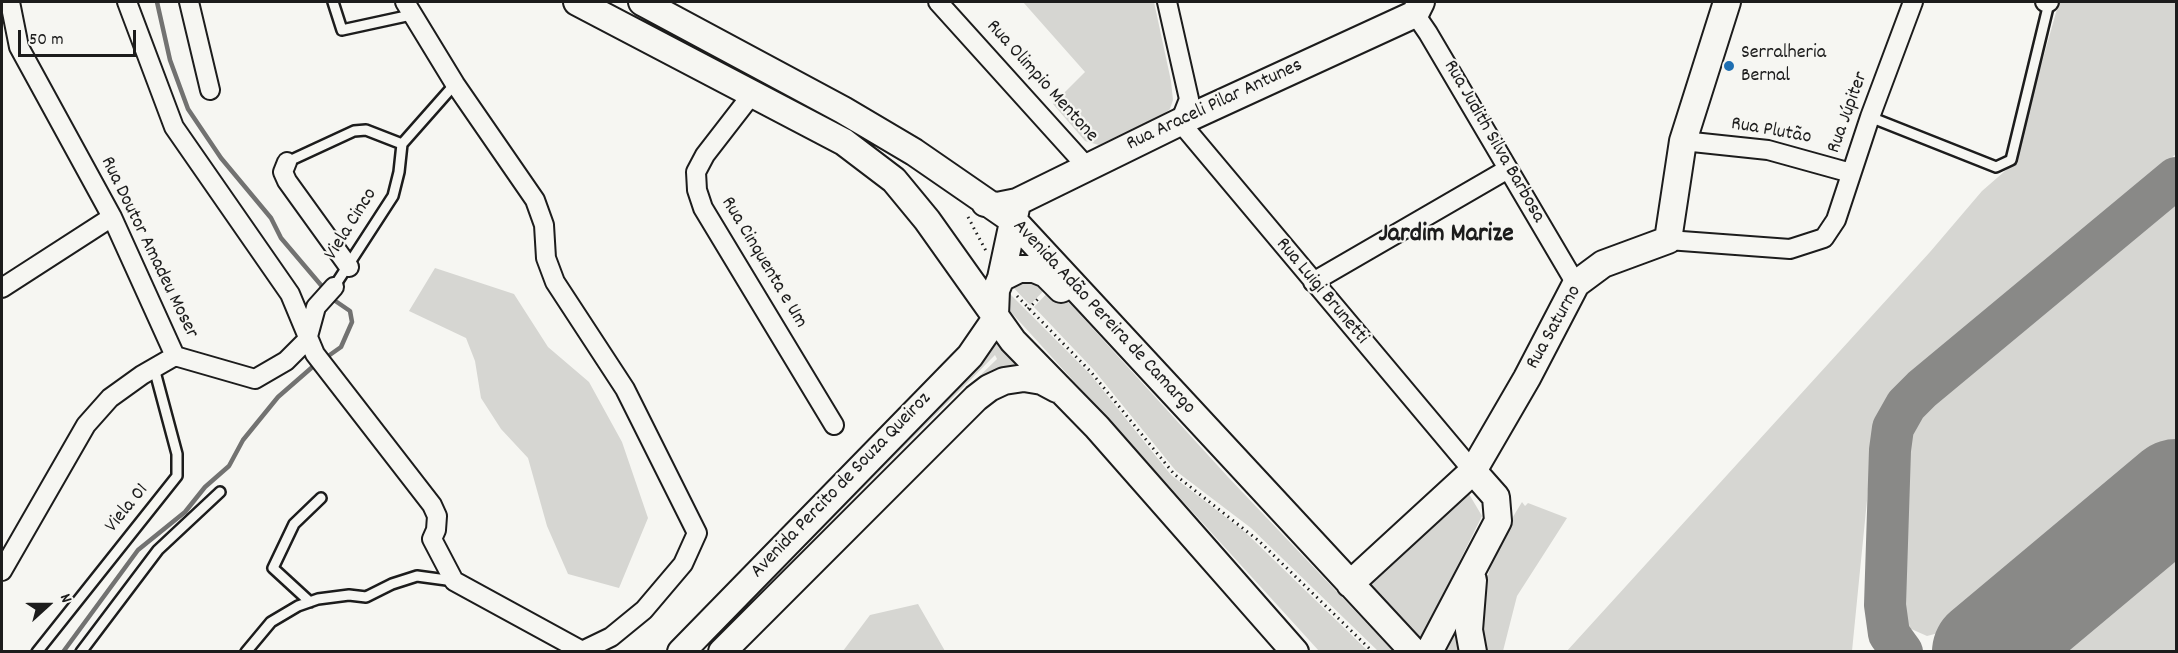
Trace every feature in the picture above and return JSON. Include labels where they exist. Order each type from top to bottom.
[{"type":"main road","points":[[577,2],[844,142],[894,180],[927,220],[1013,341],[1066,393],[1295,651]]},
{"type":"main road","name":"Avenida Adão Pereira de Camargo","points":[[642,2],[843,110],[914,152],[986,203],[1015,211],[1401,642],[1414,651]]},
{"type":"main road","points":[[1668,240],[1683,141],[1727,2]]},
{"type":"main road","name":"Rua Araceli Pilar Antunes","points":[[1015,211],[1087,166],[1418,8]]},
{"type":"main road","points":[[995,315],[996,290],[1001,278],[1015,211]]},
{"type":"main road","name":"Rua Saturno","points":[[1350,584],[1473,471],[1527,378],[1576,284],[1603,264],[1668,240]]},
{"type":"main road","points":[[1001,278],[1019,268],[1034,269],[1046,274],[1258,501],[1323,555]]},
{"type":"main road","points":[[974,285],[980,319],[974,351]]},
{"type":"main road","name":"Avenida Percito de Souza Queiroz","points":[[681,651],[974,351],[995,315]]},
{"type":"main road","name":"Avenida Percito de Souza Queiroz","points":[[722,651],[989,388],[1004,381],[1024,378],[1042,381],[1066,393]]},
{"type":"main road","name":"Rua Luigi Brunetti","points":[[1473,471],[1496,497]]},
{"type":"main road","points":[[1429,651],[1498,521],[1496,497],[1479,486],[1469,485],[1452,491]]},
{"type":"main road","points":[[1210,555],[1251,589],[1310,651]]},
{"type":"main road","points":[[1473,651],[1469,607],[1474,566]]},
{"type":"street","name":"Rua Doutor Amadeu Moser","points":[[2,571],[86,425],[110,398],[175,356],[112,217],[19,47],[10,2]]},
{"type":"street","points":[[127,2],[174,127],[290,294],[311,347],[329,374],[432,505],[437,516],[436,530],[432,539],[454,581],[582,651],[611,637],[645,610],[683,564],[698,533],[625,389],[555,282],[546,258],[544,225],[535,200],[455,84],[408,8]]},
{"type":"street","points":[[189,2],[210,90]]},
{"type":"street","name":"Rua Olimpio Mentone","points":[[938,2],[1087,166]]},
{"type":"street","points":[[1167,2],[1188,99],[1180,122]]},
{"type":"street","name":"Rua Júpiter","points":[[1824,238],[1836,220],[1870,117],[1913,2]]},
{"type":"street","name":"Rua Judith Silva Barbosa","points":[[1418,8],[1508,169],[1576,284]]},
{"type":"street","name":"Rua Cinquenta e Um","points":[[753,93],[705,154],[696,172],[697,190],[703,208],[834,425]]},
{"type":"street","name":"Rua Luigi Brunetti","points":[[1180,122],[1473,471]]},
{"type":"street","name":"Rua Plutão","points":[[1683,141],[1768,150],[1851,173]]},
{"type":"street","points":[[287,162],[283,172],[287,181],[349,267]]},
{"type":"street","points":[[1313,282],[1508,169]]},
{"type":"street","points":[[2,288],[112,217]]},
{"type":"street","name":"Rua Saturno","points":[[1668,240],[1790,249],[1824,238]]},
{"type":"street","points":[[311,347],[315,307],[334,287]]},
{"type":"street","points":[[175,356],[255,379],[311,347]]},
{"type":"lane","points":[[333,2],[342,30],[408,8]]},
{"type":"lane","points":[[1870,117],[1996,167],[2012,160],[2048,2]]},
{"type":"lane","points":[[287,162],[354,131],[366,130],[402,144],[455,84]]},
{"type":"lane","name":"Viela Cinco","points":[[334,287],[393,196],[399,172],[402,144]]},
{"type":"lane","name":"Viela 01","points":[[38,651],[177,476],[177,454],[154,368]]},
{"type":"lane","points":[[81,651],[158,550],[220,492]]},
{"type":"lane","points":[[310,602],[273,567],[294,524],[321,498]]},
{"type":"lane","points":[[246,651],[271,622],[310,602],[349,595],[366,597],[392,584],[417,576],[454,581]]},
{"type":"path","points":[[1028,309],[1092,372],[1174,474],[1259,541],[1373,651]]},
{"type":"shaded area","points":[[1023,2],[1154,2],[1171,81],[1173,100],[1170,109],[1156,120],[1099,145],[1085,141],[1053,104],[1085,72]]},
{"type":"shaded area","points":[[2059,2],[2176,2],[2176,154],[1904,380],[1884,404],[1873,440],[1852,651],[1566,652],[1930,252],[1982,191],[2013,164]]},
{"type":"shaded area","points":[[2176,200],[2176,439],[1946,631],[1927,636],[1909,628],[1897,616],[1894,600],[1908,440],[1914,420],[1929,405]]},
{"type":"shaded area","points":[[435,268],[514,294],[548,347],[589,382],[622,442],[648,518],[619,588],[568,574],[547,526],[528,458],[501,429],[481,398],[475,361],[466,338],[409,311]]},
{"type":"shaded area","points":[[1014,278],[1051,283],[1030,305],[1010,284]]},
{"type":"shaded area","points":[[1054,286],[1228,477],[1393,651],[1378,651],[1251,528],[1176,471],[1094,370],[1034,307]]},
{"type":"shaded area","points":[[1008,292],[1090,374],[1171,475],[1245,532],[1368,651],[1319,651],[1009,310]]},
{"type":"shaded area","points":[[999,340],[1026,367],[810,548],[929,425],[997,359],[995,355],[807,545],[805,544]]},
{"type":"shaded area","points":[[1469,494],[1482,516],[1421,639],[1368,585]]},
{"type":"shaded area","points":[[1522,502],[1525,506],[1528,503],[1567,518],[1517,596],[1503,651],[1484,652],[1480,630],[1484,589],[1491,565],[1507,535],[1508,525]]},
{"type":"shaded area","points":[[2176,528],[2176,651],[2029,651]]},
{"type":"shaded area","points":[[918,604],[945,651],[843,651],[870,615]]},
{"type":"shaded area","points":[[1456,619],[1459,651],[1442,651]]},
{"type":"waterway","points":[[157,2],[170,60],[188,109],[221,158],[271,218],[281,238],[326,291]]},
{"type":"waterway","points":[[324,359],[341,347],[352,322],[350,311],[331,298]]},
{"type":"waterway","points":[[63,652],[138,550],[185,512],[205,487],[229,466],[243,440],[278,397],[317,363]]},
{"type":"taxiway","points":[[1902,652],[1889,634],[1885,605],[1890,450],[1893,428],[1906,405],[1922,389],[2176,178]]},
{"type":"runway","points":[[1985,652],[2176,492]]},
{"type":"place","name":"Serralheria Bernal","points":[[1729,66]]},
{"type":"district","name":"Jardim Marize","points":[[1446,236]]}]
